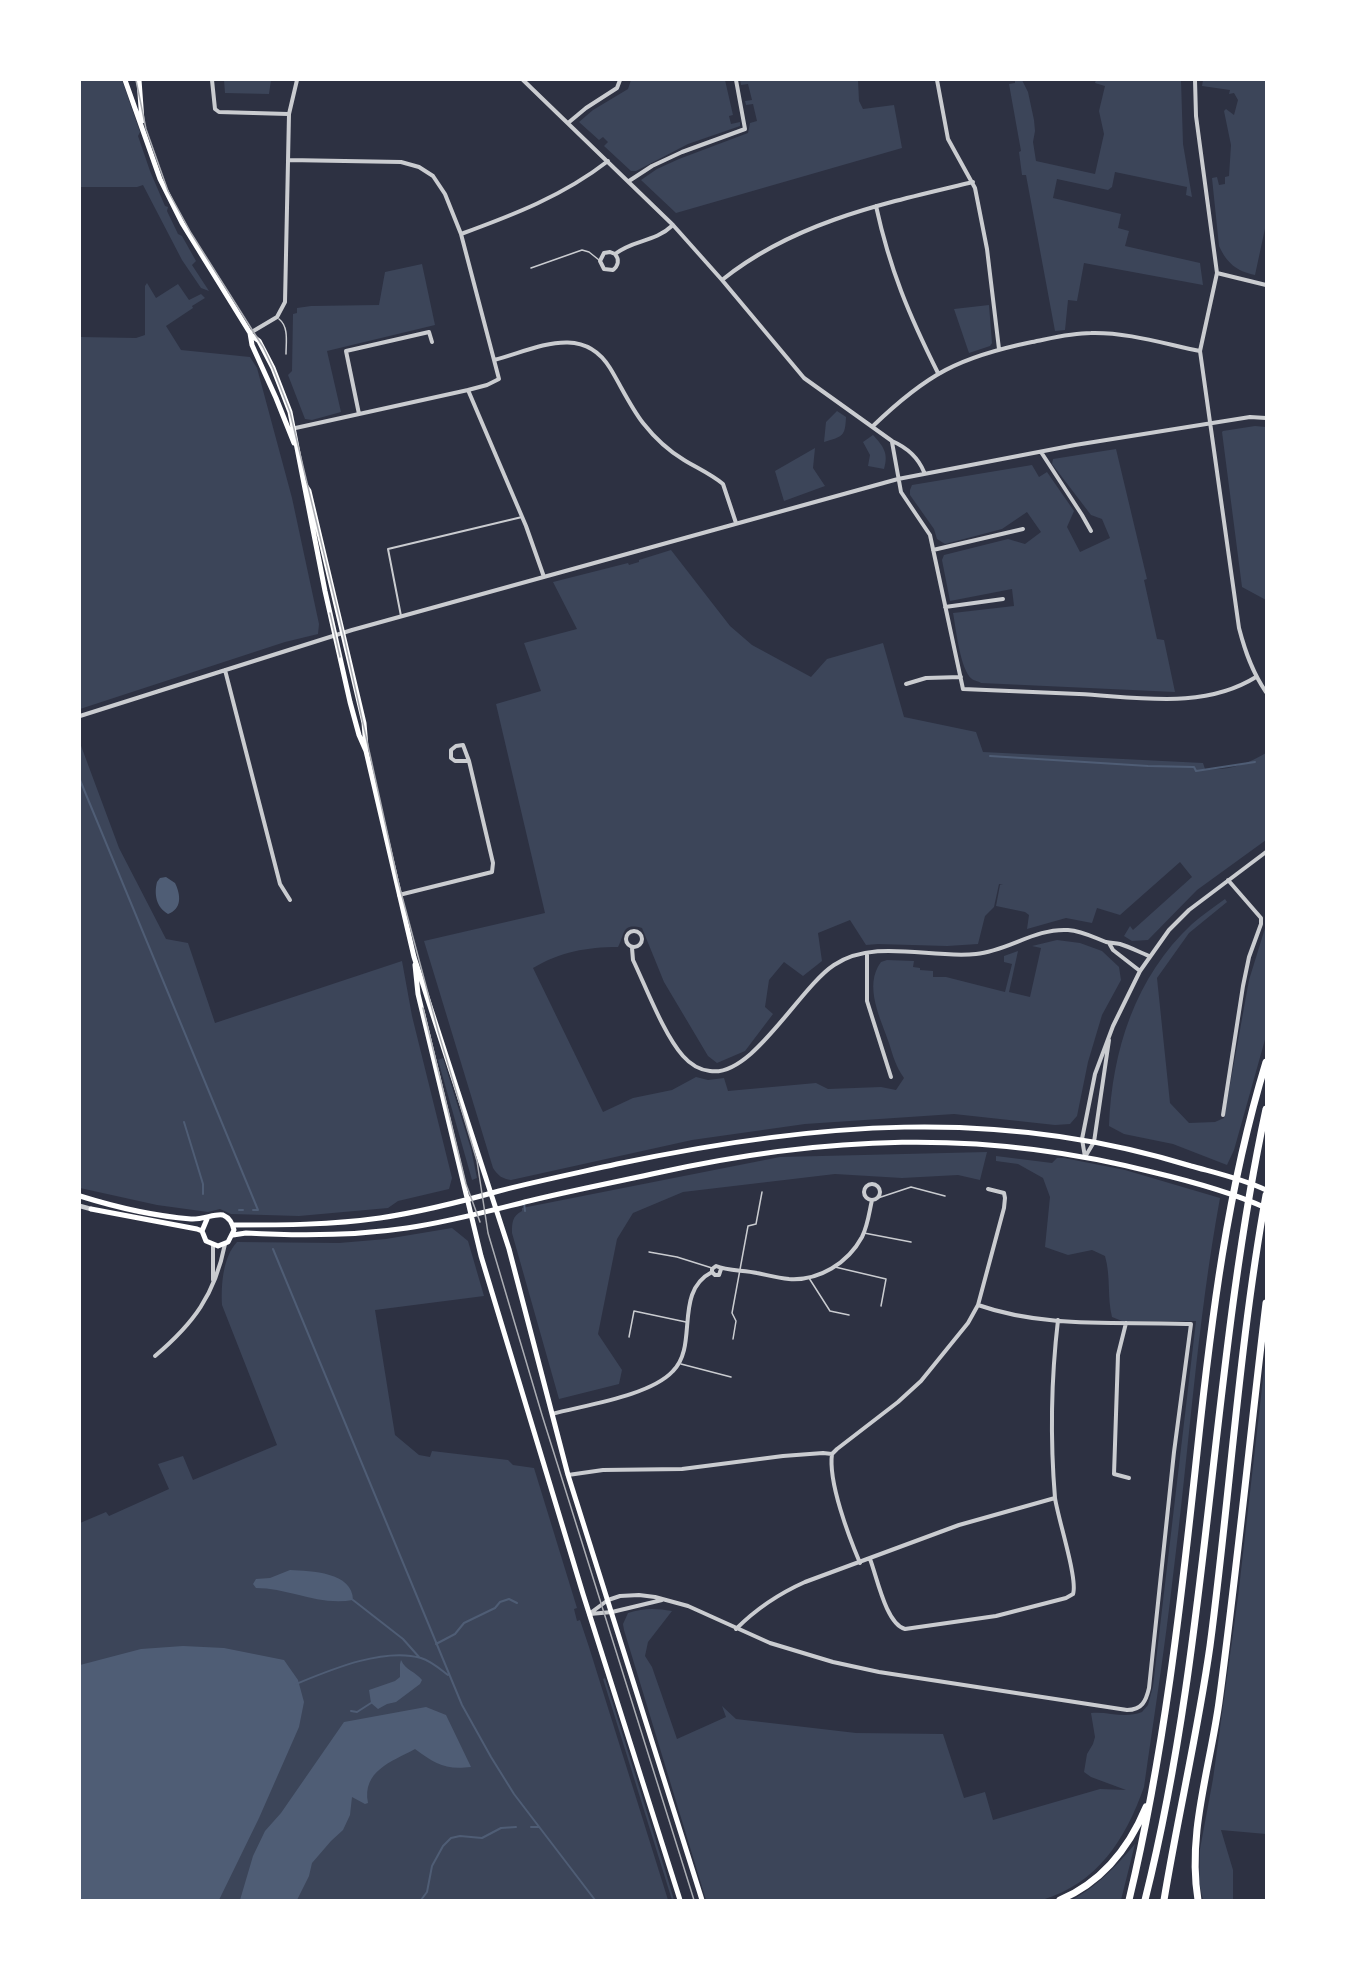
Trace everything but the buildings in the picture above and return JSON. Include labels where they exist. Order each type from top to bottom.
[{"type":"highway","points":[[1129,1900],[1144,1837],[1176,1634],[1206,1364],[1228,1213],[1239,1160],[1266,1062]]},
{"type":"highway","points":[[1145,1900],[1166,1807],[1188,1671],[1244,1219],[1266,1109]]},
{"type":"highway","points":[[1163,1900],[1188,1778],[1210,1646],[1244,1348],[1266,1195]]},
{"type":"highway","points":[[1198,1900],[1193,1872],[1195,1843],[1218,1707],[1234,1588],[1266,1303]]},
{"type":"highway","points":[[1060,1900],[1088,1885],[1120,1855],[1137,1830],[1150,1799]]},
{"type":"main road","points":[[125,80],[160,179],[182,223],[251,334],[252,345],[291,429],[301,465],[335,636],[355,722],[366,751],[414,957],[509,1249],[568,1476],[702,1900]]},
{"type":"main road","points":[[139,80],[143,129]]},
{"type":"main road","points":[[305,485],[309,491],[344,633],[364,723],[366,751]]},
{"type":"main road","points":[[414,957],[418,994],[481,1257],[589,1614],[680,1900]]},
{"type":"main road","points":[[232,1225],[301,1224],[378,1219],[618,1164],[700,1148],[762,1138],[896,1126],[962,1126],[1082,1139],[1170,1159],[1266,1190]]},
{"type":"main road","points":[[92,1209],[197,1228],[202,1231],[206,1241],[213,1246],[225,1244],[233,1235],[246,1233],[276,1235],[356,1233],[405,1228],[471,1216],[715,1160],[787,1149],[896,1142],[964,1143],[1036,1149],[1085,1157],[1167,1175],[1266,1208]]},
{"type":"main road","points":[[80,1196],[135,1211],[191,1219],[207,1219],[220,1215],[228,1219],[232,1225],[233,1235]]},
{"type":"main road","points":[[202,1231],[207,1219]]},
{"type":"street","points":[[212,80],[215,109],[219,112],[289,114]]},
{"type":"street","points":[[251,334],[277,317],[285,302],[289,114],[297,80]]},
{"type":"street","points":[[523,80],[673,225],[804,378],[892,441],[908,449],[920,461],[925,473]]},
{"type":"street","points":[[568,123],[616,88],[620,80]]},
{"type":"street","points":[[629,181],[652,166],[674,156],[745,129],[736,80]]},
{"type":"street","points":[[937,80],[948,139],[975,188],[987,249],[999,349]]},
{"type":"street","points":[[1195,80],[1196,116],[1216,273],[1200,351],[1239,628],[1247,658],[1266,692]]},
{"type":"street","points":[[288,160],[401,162],[427,171],[440,184],[460,234],[499,379],[468,390],[291,429]]},
{"type":"street","points":[[460,234],[520,212],[557,195],[608,162]]},
{"type":"street","points":[[722,280],[753,257],[835,218],[972,182]]},
{"type":"street","points":[[876,206],[885,248],[900,294],[938,373]]},
{"type":"street","points":[[615,254],[621,249],[662,235],[673,225]]},
{"type":"street","points":[[607,252],[615,254],[618,262],[613,270],[604,269],[600,261],[602,255],[607,252]]},
{"type":"street","points":[[1216,273],[1266,285]]},
{"type":"street","points":[[359,414],[346,351],[429,332],[432,342]]},
{"type":"street","points":[[873,426],[902,398],[938,373],[967,359],[999,349],[1061,336],[1092,333],[1115,335],[1200,351]]},
{"type":"street","points":[[494,360],[565,341],[582,344],[592,349],[606,361],[632,408],[651,432],[681,459],[723,484],[736,524]]},
{"type":"street","points":[[468,390],[522,517],[544,577]]},
{"type":"street","points":[[80,716],[401,616],[898,478],[1211,423],[1250,417],[1266,418]]},
{"type":"street","points":[[892,441],[901,492],[927,530],[933,550],[963,689],[1168,699],[1211,695],[1256,677]]},
{"type":"street","points":[[1041,452],[1091,531]]},
{"type":"street","points":[[401,616],[388,549],[522,517]]},
{"type":"street","points":[[933,550],[1023,529]]},
{"type":"street","points":[[945,607],[1003,599]]},
{"type":"street","points":[[225,670],[280,884],[290,900]]},
{"type":"street","points":[[906,684],[926,678],[961,677]]},
{"type":"street","points":[[399,895],[492,872],[493,863],[469,761],[464,745],[454,747],[450,754],[455,761],[469,761]]},
{"type":"street","points":[[1085,1157],[1082,1139],[1095,1074],[1111,1030],[1140,971],[1169,930],[1189,910],[1266,852]]},
{"type":"street","points":[[1223,1114],[1243,986],[1252,944],[1261,924],[1261,918],[1228,880]]},
{"type":"street","points":[[632,948],[633,960],[681,1054],[699,1068],[715,1072],[726,1070],[745,1061],[805,990],[826,970],[840,962],[867,954],[887,951],[977,954],[996,950],[1039,934],[1065,930],[1082,932],[1108,943],[1118,943],[1149,956]]},
{"type":"street","points":[[635,931],[642,936],[642,941],[640,945],[632,948],[627,945],[625,938],[627,934],[635,931]]},
{"type":"street","points":[[1108,943],[1113,950],[1140,971]]},
{"type":"street","points":[[867,954],[867,1001],[891,1077]]},
{"type":"street","points":[[1085,1157],[1094,1142],[1111,1030]]},
{"type":"street","points":[[868,1184],[874,1184],[879,1188],[878,1198],[872,1200],[864,1195],[864,1189],[868,1184]]},
{"type":"street","points":[[568,1476],[603,1470],[682,1469],[756,1459],[832,1454],[921,1381],[968,1323],[978,1305],[1005,1198],[1004,1194],[988,1189]]},
{"type":"street","points":[[552,1414],[647,1388],[663,1380],[680,1364],[692,1296],[696,1286],[716,1266],[721,1269],[791,1279],[809,1277],[835,1267],[849,1254],[863,1233],[872,1200]]},
{"type":"street","points":[[80,1206],[92,1209]]},
{"type":"street","points":[[80,1212],[92,1209]]},
{"type":"street","points":[[154,1356],[182,1332],[196,1315],[222,1263],[225,1244]]},
{"type":"street","points":[[213,1246],[213,1284]]},
{"type":"street","points":[[712,1271],[715,1275],[719,1275],[721,1269]]},
{"type":"street","points":[[589,1614],[608,1600],[639,1595],[688,1606],[736,1629],[800,1653],[879,1672],[1127,1710],[1139,1708],[1147,1698],[1149,1688],[1174,1452],[1191,1324],[1058,1320],[1014,1315],[978,1305]]},
{"type":"street","points":[[870,1559],[891,1619],[899,1628],[996,1616],[1066,1598],[1072,1594],[1075,1584],[1060,1528],[1055,1498],[1051,1416],[1058,1320]]},
{"type":"street","points":[[1126,1323],[1118,1355],[1114,1474],[1129,1478]]},
{"type":"street","points":[[832,1454],[835,1486],[841,1510],[861,1563]]},
{"type":"street","points":[[736,1629],[764,1603],[782,1592],[959,1525],[1055,1498]]},
{"type":"street","points":[[589,1614],[612,1612],[665,1600]]},
{"type":"lane","points":[[531,268],[582,250],[589,252],[600,261]]},
{"type":"lane","points":[[277,317],[285,323],[286,354]]},
{"type":"lane","points":[[878,1198],[911,1187],[945,1196]]},
{"type":"lane","points":[[733,1339],[736,1321],[732,1313],[748,1226],[756,1224],[762,1192]]},
{"type":"lane","points":[[863,1233],[911,1242]]},
{"type":"lane","points":[[649,1251],[707,1266],[712,1271]]},
{"type":"lane","points":[[835,1267],[886,1279],[881,1306]]},
{"type":"lane","points":[[809,1277],[830,1311],[849,1315]]},
{"type":"lane","points":[[629,1337],[634,1311],[687,1322]]},
{"type":"lane","points":[[680,1364],[731,1377]]},
{"type":"shaded area","points":[[80,80],[122,80],[140,132],[138,136],[150,171],[165,206],[168,207],[167,211],[178,234],[182,236],[196,261],[192,265],[209,291],[201,288],[182,260],[143,185],[137,187],[80,187]]},
{"type":"shaded area","points":[[224,80],[271,80],[269,94],[225,93]]},
{"type":"shaded area","points":[[631,80],[725,80],[733,115],[729,116],[731,124],[740,122],[740,126],[688,144],[636,171],[631,171],[604,146],[608,142],[603,137],[599,140],[579,122],[593,110],[628,89]]},
{"type":"shaded area","points":[[740,80],[858,80],[859,101],[863,109],[894,105],[902,148],[676,213],[641,180],[657,169],[679,159],[748,133],[750,123],[757,121],[753,104],[746,105],[745,101],[752,100],[748,84],[741,85]]},
{"type":"shaded area","points":[[1015,80],[1022,80],[1028,92],[1034,120],[1033,142],[1036,161],[1095,174],[1104,134],[1099,111],[1105,86],[1095,83],[1096,80],[1181,80],[1183,144],[1192,197],[1186,195],[1187,187],[1115,172],[1112,187],[1108,190],[1057,179],[1053,198],[1121,214],[1118,228],[1129,231],[1125,246],[1200,263],[1203,285],[1084,263],[1077,301],[1068,300],[1065,330],[1055,331],[1026,175],[1022,175],[1019,152],[1021,151],[1009,84],[1015,83]]},
{"type":"shaded area","points":[[1203,80],[1266,80],[1266,224],[1255,275],[1233,265],[1219,246],[1212,178],[1217,177],[1219,185],[1225,184],[1225,177],[1229,176],[1231,145],[1224,111],[1226,109],[1234,115],[1238,100],[1234,93],[1229,94],[1230,90],[1202,86]]},
{"type":"shaded area","points":[[422,264],[435,325],[327,351],[341,412],[312,420],[305,419],[288,375],[292,371],[293,314],[297,313],[297,308],[379,305],[385,272]]},
{"type":"shaded area","points":[[147,283],[156,298],[178,284],[189,300],[201,294],[205,298],[166,326],[181,350],[250,357],[257,368],[292,498],[319,624],[318,634],[285,642],[80,709],[80,337],[136,338],[145,335],[145,286]]},
{"type":"shaded area","points":[[989,305],[992,343],[990,346],[969,353],[954,309]]},
{"type":"shaded area","points":[[837,411],[846,417],[844,432],[839,437],[824,442],[826,422]]},
{"type":"shaded area","points":[[1255,426],[1266,427],[1266,600],[1242,587],[1222,432]]},
{"type":"shaded area","points":[[873,435],[884,450],[886,458],[884,469],[868,466],[870,455],[863,442]]},
{"type":"shaded area","points":[[815,448],[813,468],[825,486],[784,501],[775,471]]},
{"type":"shaded area","points":[[1116,449],[1147,579],[1144,580],[1157,639],[1164,640],[1175,692],[981,683],[973,679],[964,667],[953,613],[1014,606],[1012,589],[950,601],[942,560],[944,555],[1008,539],[1025,544],[1041,532],[1027,512],[1002,529],[945,544],[937,539],[934,529],[910,495],[912,485],[1032,465],[1039,477],[1047,472],[1074,511],[1067,527],[1080,552],[1110,538],[1102,519],[1091,515],[1052,464],[1053,459]]},
{"type":"shaded area","points":[[671,550],[730,626],[752,645],[811,677],[827,659],[883,643],[904,717],[976,732],[983,752],[1203,763],[1205,769],[1237,766],[1266,753],[1266,840],[1197,890],[1148,940],[1132,941],[1124,936],[1130,926],[1133,930],[1192,877],[1180,862],[1120,915],[1097,908],[1092,923],[1066,918],[1027,929],[1029,915],[1025,912],[996,906],[1000,885],[1003,885],[999,884],[994,907],[985,916],[978,944],[866,945],[850,920],[818,933],[822,961],[803,976],[784,962],[769,980],[765,1007],[773,1014],[745,1051],[717,1063],[708,1056],[664,982],[642,928],[627,928],[618,947],[585,949],[553,958],[533,968],[603,1112],[633,1098],[672,1090],[696,1077],[708,1080],[724,1078],[728,1091],[816,1083],[828,1089],[881,1087],[896,1090],[904,1078],[893,1057],[875,1002],[874,981],[881,962],[887,960],[914,961],[913,967],[933,971],[933,977],[946,977],[1005,992],[1012,964],[1004,962],[1004,956],[1018,951],[1009,992],[1030,997],[1041,948],[1032,946],[1057,940],[1080,943],[1102,951],[1119,967],[1121,980],[1102,1015],[1088,1062],[1077,1116],[1070,1124],[1055,1125],[954,1114],[805,1124],[692,1140],[511,1180],[501,1177],[495,1171],[424,941],[545,913],[496,704],[541,691],[524,643],[577,629],[553,582],[628,563],[629,565]]},
{"type":"shaded area","points":[[80,743],[119,848],[166,939],[188,943],[215,1023],[402,961],[412,1016],[452,1178],[449,1189],[398,1201],[388,1208],[299,1216],[231,1214],[220,1209],[208,1212],[157,1205],[80,1188]]},
{"type":"shaded area","points":[[166,877],[175,883],[179,897],[176,909],[168,914],[158,904],[156,896],[157,882],[160,878]]},
{"type":"shaded area","points":[[1225,899],[1227,902],[1189,933],[1157,978],[1170,1103],[1189,1123],[1215,1122],[1224,1118],[1249,980],[1266,925],[1266,1036],[1234,1150],[1227,1165],[1173,1144],[1124,1134],[1109,1126],[1115,1070],[1130,1017],[1141,991],[1155,967],[1172,945],[1196,921]]},
{"type":"shaded area","points":[[443,1058],[471,1149],[477,1178],[472,1180],[438,1060]]},
{"type":"shaded area","points":[[987,1152],[980,1180],[958,1175],[902,1178],[835,1174],[683,1192],[633,1213],[617,1239],[598,1334],[622,1370],[619,1384],[559,1399],[512,1233],[513,1220],[522,1208],[780,1157]]},
{"type":"shaded area","points":[[996,1156],[1052,1163],[1057,1158],[1064,1158],[1125,1170],[1220,1198],[1199,1339],[1179,1529],[1144,1787],[1128,1825],[1107,1857],[1079,1883],[1042,1900],[706,1900],[624,1630],[623,1624],[628,1613],[634,1611],[660,1609],[672,1611],[648,1642],[645,1656],[652,1667],[677,1739],[726,1717],[722,1706],[736,1719],[856,1733],[943,1734],[964,1798],[985,1792],[993,1820],[1100,1789],[1126,1790],[1091,1777],[1084,1772],[1087,1754],[1095,1737],[1091,1713],[1135,1714],[1142,1712],[1148,1705],[1153,1686],[1196,1321],[1122,1321],[1112,1317],[1105,1256],[1092,1250],[1068,1255],[1045,1247],[1050,1197],[1043,1178],[1018,1164],[996,1161]]},
{"type":"shaded area","points":[[452,1228],[468,1241],[484,1296],[375,1310],[395,1435],[419,1455],[430,1457],[432,1451],[508,1460],[513,1465],[534,1468],[577,1608],[574,1609],[577,1621],[580,1620],[589,1647],[668,1900],[80,1900],[80,1523],[106,1512],[109,1516],[169,1489],[158,1464],[183,1456],[193,1480],[277,1445],[222,1305],[223,1280],[232,1248],[237,1242],[339,1243],[386,1239]]},
{"type":"shaded area","points":[[1266,1353],[1266,1834],[1221,1830],[1233,1870],[1233,1900],[1203,1900],[1199,1882],[1200,1849],[1213,1779],[1238,1597]]},
{"type":"shaded area","points":[[290,1570],[309,1571],[339,1578],[351,1591],[353,1600],[328,1601],[256,1588],[253,1584],[256,1579],[270,1578]]},
{"type":"shaded area","points":[[183,1646],[224,1648],[284,1660],[298,1680],[304,1702],[299,1727],[259,1818],[219,1900],[80,1900],[80,1665],[141,1649]]},
{"type":"shaded area","points":[[401,1660],[422,1680],[396,1702],[378,1709],[371,1703],[369,1690],[400,1677]]},
{"type":"shaded area","points":[[605,1678],[674,1900],[672,1900],[603,1679]]},
{"type":"shaded area","points":[[426,1707],[446,1715],[471,1767],[447,1767],[429,1759],[415,1749],[388,1763],[374,1775],[369,1783],[368,1803],[365,1804],[352,1797],[350,1815],[343,1830],[312,1863],[309,1876],[297,1900],[240,1900],[253,1856],[265,1831],[281,1813],[344,1722]]},
{"type":"shaded area","points":[[1135,1844],[1121,1900],[1072,1900],[1106,1875]]},
{"type":"waterway","points":[[990,756],[1194,767],[1196,771],[1255,762]]},
{"type":"waterway","points":[[80,780],[258,1210],[253,1210]]},
{"type":"waterway","points":[[184,1122],[203,1184],[203,1194]]},
{"type":"waterway","points":[[524,1203],[525,1211]]},
{"type":"waterway","points":[[273,1249],[462,1705],[514,1794],[595,1900]]},
{"type":"waterway","points":[[436,1644],[455,1634],[464,1623],[495,1608],[500,1602],[509,1599],[517,1603]]},
{"type":"waterway","points":[[353,1600],[403,1639],[419,1657]]},
{"type":"waterway","points":[[296,1684],[357,1662],[391,1655],[421,1658],[448,1675]]},
{"type":"waterway","points":[[351,1711],[357,1712],[371,1703]]},
{"type":"waterway","points":[[421,1900],[427,1892],[432,1866],[443,1846],[451,1838],[460,1836],[482,1838],[501,1828],[516,1827]]},
{"type":"waterway","points":[[531,1827],[539,1827]]},
{"type":"tram line","points":[[136,80],[146,129],[168,191],[191,233],[263,347],[290,412],[343,633],[398,881],[438,1031],[477,1161],[488,1233],[542,1415],[694,1900]]},
{"type":"tram line","points":[[330,613],[340,657]]},
{"type":"tram line","points":[[423,1008],[466,1184],[480,1222]]}]
